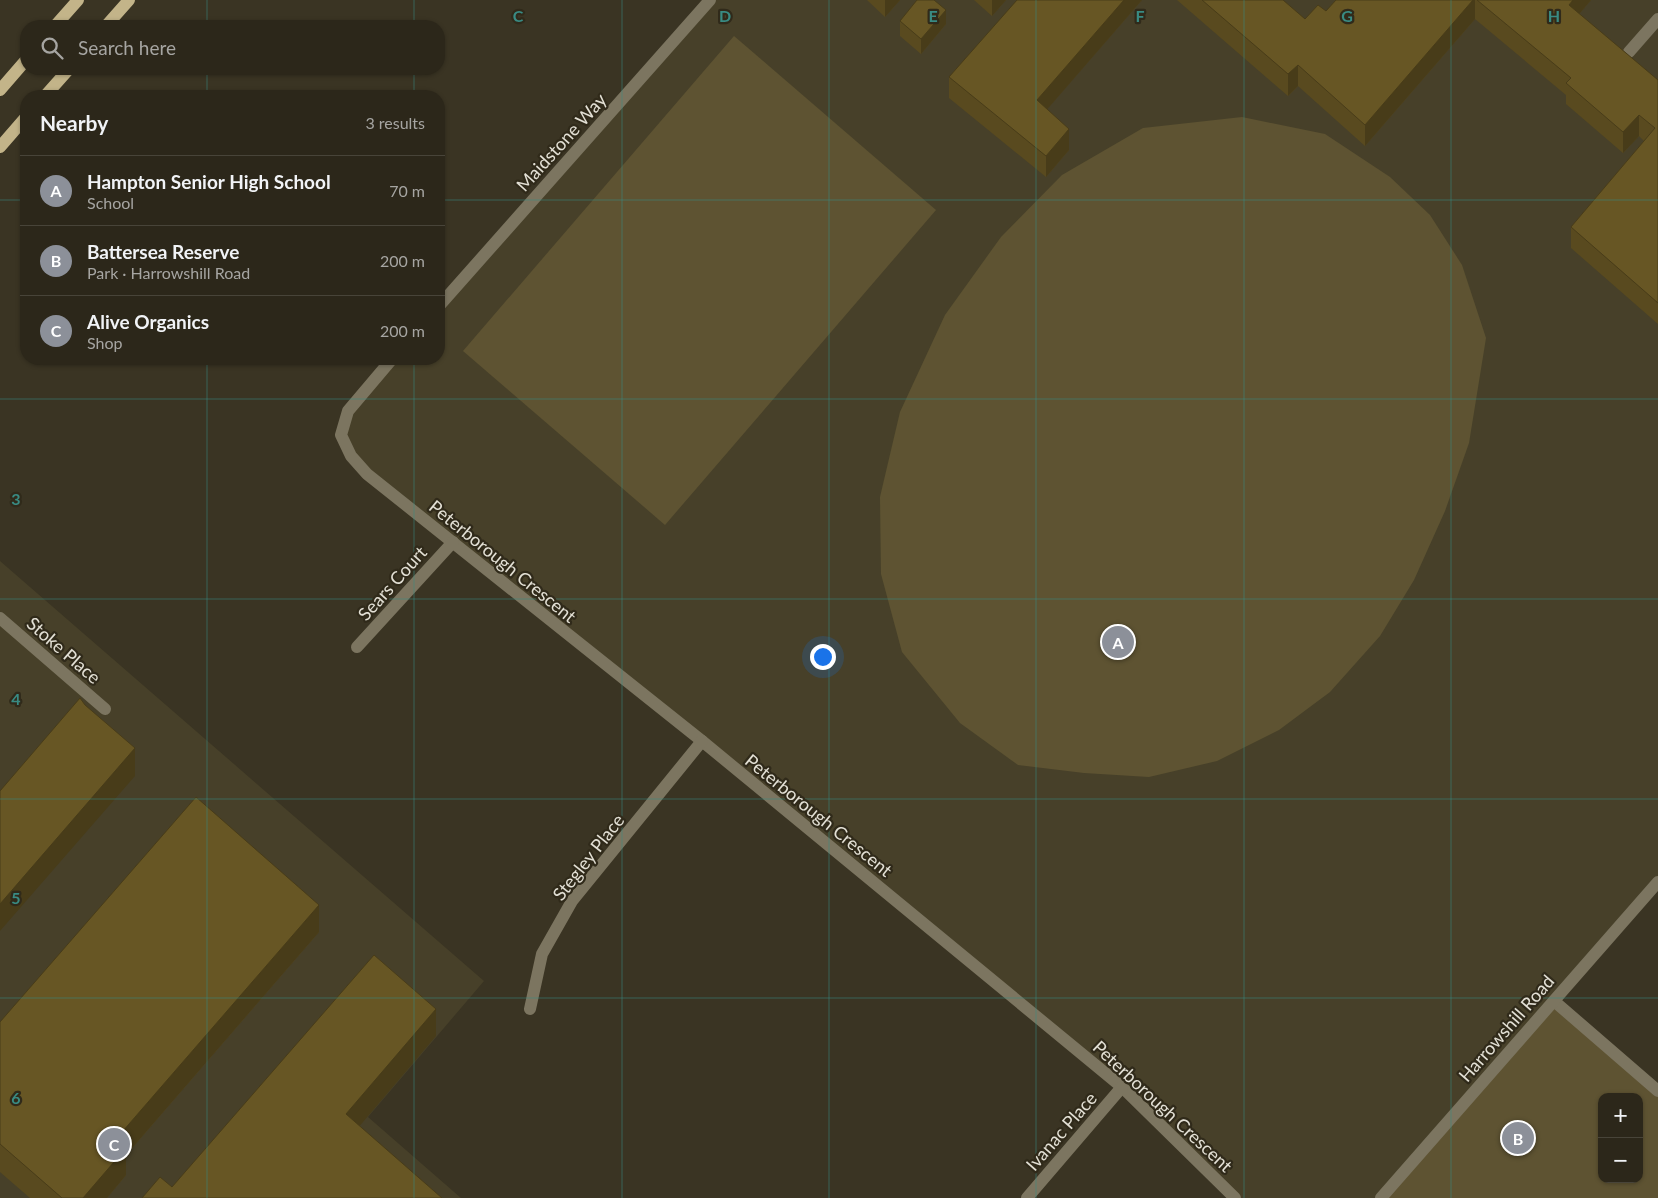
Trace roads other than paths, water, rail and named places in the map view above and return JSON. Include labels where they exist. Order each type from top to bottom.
[{"type":"main road","points":[[60,20],[78,0]]},
{"type":"main road","points":[[111,20],[129,0]]},
{"type":"main road","points":[[0,90],[20,67]]},
{"type":"main road","points":[[50,90],[64,75]]},
{"type":"main road","points":[[0,147],[20,124]]},
{"type":"street","name":"Maidstone Way","points":[[445,299],[710,0]]},
{"type":"street","points":[[1629,52],[1658,19]]},
{"type":"street","name":"Peterborough Crescent","points":[[387,365],[348,411],[341,435],[351,456],[367,474],[702,741],[1122,1087],[1235,1198]]},
{"type":"street","name":"Sears Court","points":[[358,647],[453,542]]},
{"type":"street","name":"Stoke Place","points":[[0,618],[105,709]]},
{"type":"street","name":"Stegley Place","points":[[530,1009],[542,954],[572,901],[702,741]]},
{"type":"street","name":"Harrowshill Road","points":[[1381,1198],[1658,882]]},
{"type":"street","points":[[1554,1001],[1658,1091]]},
{"type":"street","name":"Ivanac Place","points":[[1027,1198],[1122,1087]]},
{"type":"place","name":"Hampton Senior High School","points":[[1118,642]]},
{"type":"place","name":"Battersea Reserve","points":[[1518,1138]]},
{"type":"place","name":"Alive Organics","points":[[114,1144]]}]
